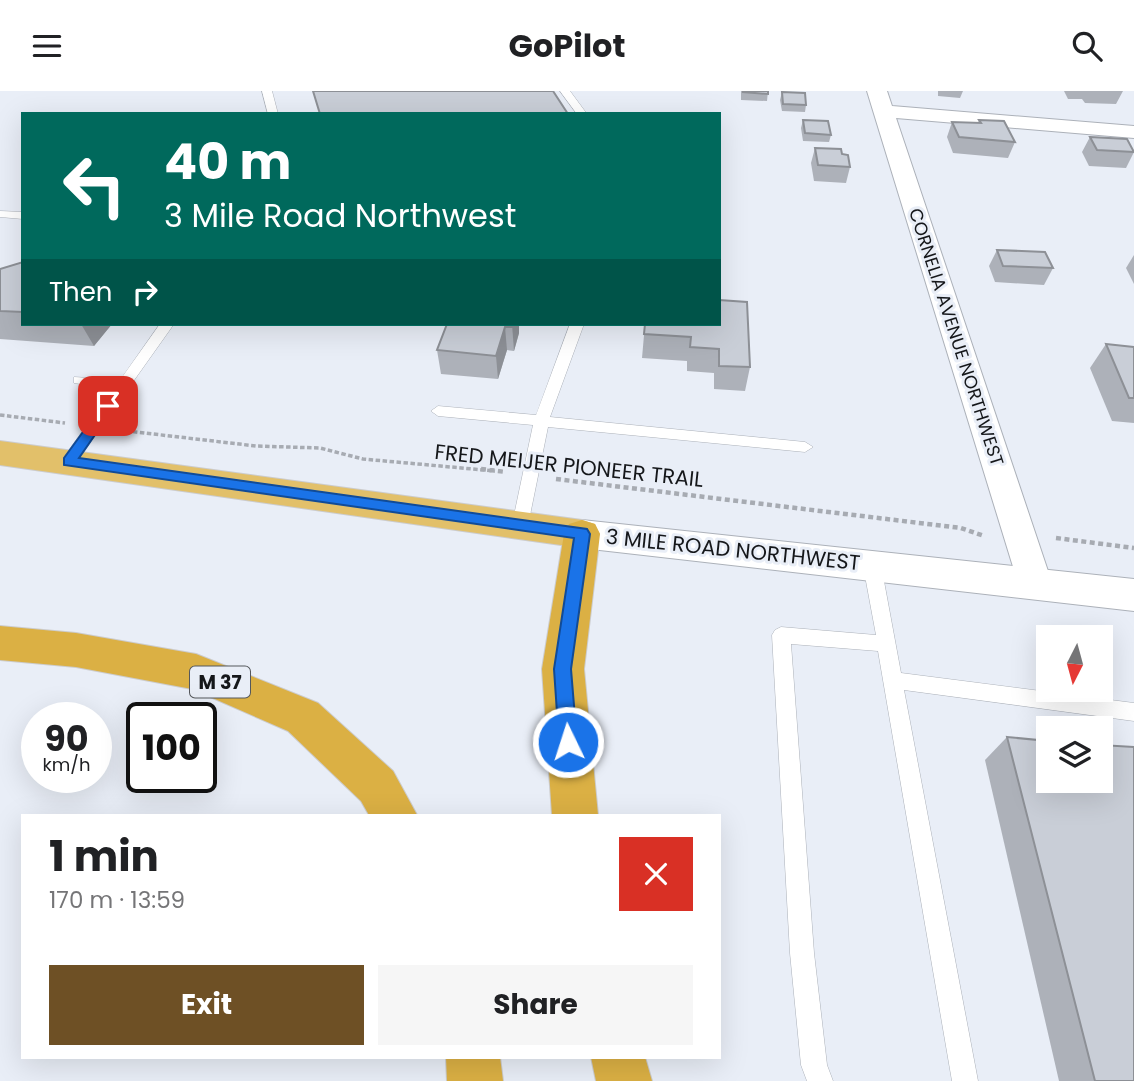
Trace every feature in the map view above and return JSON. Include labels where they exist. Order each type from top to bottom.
[{"type":"highway","name":"3 MILE ROAD NORTHWEST","points":[[0,453],[582,534]]},
{"type":"highway","points":[[575,814],[563,669],[582,534]]},
{"type":"highway","name":"M 37","points":[[0,643],[76,650],[196,672],[303,717],[377,786],[393,814]]},
{"type":"highway","points":[[473,1059],[475,1081]]},
{"type":"highway","points":[[618,1059],[624,1081]]},
{"type":"main road","name":"3 MILE ROAD NORTHWEST","points":[[582,534],[1134,595]]},
{"type":"street","points":[[880,101],[1134,132]]},
{"type":"street","name":"CORNELIA AVENUE NORTHWEST","points":[[880,101],[1035,583]]},
{"type":"lane","points":[[267,91],[272,112]]},
{"type":"lane","points":[[565,91],[581,112]]},
{"type":"lane","points":[[0,214],[21,216]]},
{"type":"lane","points":[[69,461],[166,326]]},
{"type":"lane","points":[[520,525],[541,422],[577,326]]},
{"type":"lane","points":[[79,380],[124,385]]},
{"type":"lane","points":[[438,411],[805,447]]},
{"type":"lane","points":[[872,565],[965,1081]]},
{"type":"lane","points":[[820,1081],[814,1065],[802,953],[781,635],[886,644]]},
{"type":"lane","points":[[892,680],[1134,712]]},
{"type":"path","name":"FRED MEIJER PIONEER TRAIL","points":[[0,415],[256,446],[320,448],[363,459],[457,466],[961,528],[988,538],[1059,538],[1134,548]]},
{"type":"building","points":[[313,91],[553,91],[567,112],[319,112]]},
{"type":"building","points":[[768,91],[768,94],[743,92]]},
{"type":"building","points":[[782,92],[805,93],[806,105],[783,104]]},
{"type":"building","points":[[803,120],[828,121],[831,135],[805,133]]},
{"type":"building","points":[[979,120],[1004,121],[1015,142],[959,137],[952,122],[981,123]]},
{"type":"building","points":[[1090,137],[1127,139],[1134,152],[1097,150]]},
{"type":"building","points":[[815,148],[841,149],[842,154],[848,155],[850,167],[818,165]]},
{"type":"building","points":[[997,250],[1045,252],[1053,268],[1003,266]]},
{"type":"building","points":[[21,263],[21,312],[0,311],[0,269]]},
{"type":"building","points":[[721,300],[747,302],[750,367],[719,366],[719,349],[690,347],[691,337],[644,334],[645,326],[721,326]]},
{"type":"building","points":[[446,326],[513,326],[505,327],[496,356],[437,350]]},
{"type":"building","points":[[1106,344],[1134,347],[1134,398],[1129,398]]},
{"type":"building","points":[[1007,737],[1036,740],[1036,793],[1113,793],[1113,746],[1134,747],[1134,1081],[1095,1081]]},
{"type":"route","points":[[108,406],[69,461],[582,534],[563,669],[568,742]]}]
